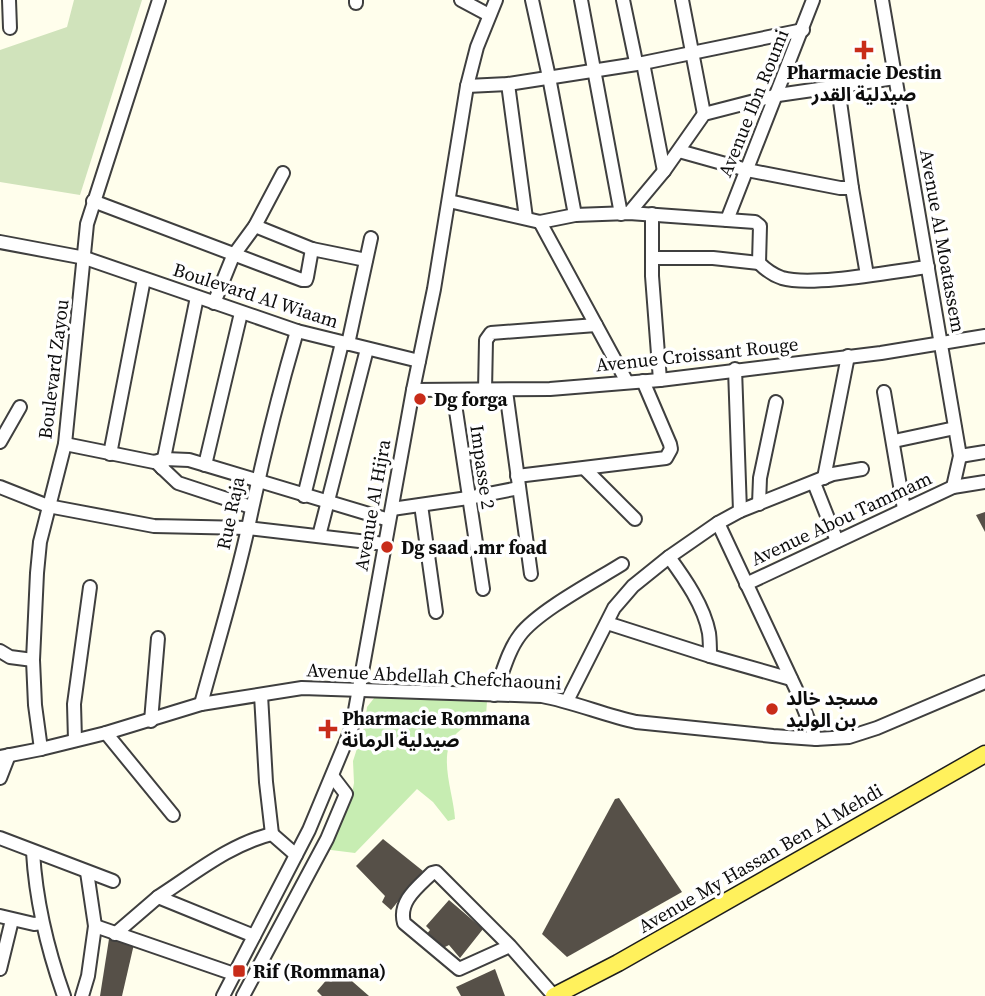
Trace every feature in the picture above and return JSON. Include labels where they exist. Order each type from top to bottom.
[{"type":"main road","name":"Avenue My Hassan Ben Al Mehdi","points":[[554,996],[630,956],[985,754]]},
{"type":"street","points":[[9,0],[10,29]]},
{"type":"street","name":"Boulevard Zayou","points":[[41,750],[33,660],[37,573],[40,542],[65,444],[87,224],[159,0]]},
{"type":"street","points":[[461,0],[489,15]]},
{"type":"street","name":"Avenue Al Hijra","points":[[223,996],[309,830],[352,727],[449,201],[467,86],[477,47],[496,0]]},
{"type":"street","points":[[532,0],[575,215]]},
{"type":"street","points":[[581,0],[625,214]]},
{"type":"street","points":[[623,0],[640,62],[664,172]]},
{"type":"street","points":[[682,0],[704,114]]},
{"type":"street","name":"Avenue Ibn Roumi","points":[[727,220],[813,0]]},
{"type":"street","name":"Avenue Al Moatassem","points":[[882,0],[960,456],[953,487]]},
{"type":"street","points":[[467,86],[508,84],[692,54],[803,30]]},
{"type":"street","points":[[625,214],[664,172],[704,114],[778,95],[895,78]]},
{"type":"street","points":[[508,84],[526,218]]},
{"type":"street","points":[[838,87],[867,275]]},
{"type":"street","points":[[679,151],[747,170],[852,188]]},
{"type":"street","points":[[214,303],[233,256],[255,226],[283,173]]},
{"type":"street","points":[[93,201],[233,256],[306,280],[312,249]]},
{"type":"street","points":[[449,201],[540,222],[575,215],[652,214],[758,223],[759,262]]},
{"type":"street","points":[[652,214],[652,258],[660,380]]},
{"type":"street","points":[[540,222],[627,382]]},
{"type":"street","points":[[255,226],[312,249],[366,260]]},
{"type":"street","points":[[304,496],[372,238]]},
{"type":"street","name":"Boulevard Al Wiaam","points":[[0,242],[85,258],[297,331],[419,361]]},
{"type":"street","points":[[652,258],[713,258],[759,262],[773,273],[793,279],[830,279],[928,267]]},
{"type":"street","points":[[110,454],[144,279]]},
{"type":"street","points":[[160,463],[197,296]]},
{"type":"street","points":[[205,465],[241,313]]},
{"type":"street","points":[[485,391],[486,340],[491,333],[596,325]]},
{"type":"street","name":"Rue Raja","points":[[201,704],[248,528],[256,481],[297,331]]},
{"type":"street","name":"Avenue Croissant Rouge","points":[[413,390],[506,391],[660,380],[985,336]]},
{"type":"street","points":[[319,536],[367,349]]},
{"type":"street","points":[[837,541],[819,480],[848,356]]},
{"type":"street","points":[[735,369],[740,511]]},
{"type":"street","points":[[65,444],[160,463],[181,459],[304,496],[391,514],[421,505],[468,498],[518,482],[585,469],[666,458],[670,454],[670,444],[643,381]]},
{"type":"street","name":"Impasse 2","points":[[453,391],[483,589]]},
{"type":"street","points":[[506,391],[531,573]]},
{"type":"street","points":[[884,392],[904,509]]},
{"type":"street","points":[[759,504],[760,478],[776,402]]},
{"type":"street","points":[[0,442],[20,408]]},
{"type":"street","points":[[894,441],[955,428]]},
{"type":"street","points":[[960,456],[985,452]]},
{"type":"street","points":[[160,463],[178,483],[251,507]]},
{"type":"street","points":[[585,469],[635,519]]},
{"type":"street","points":[[567,701],[614,608],[633,586],[669,557],[740,511],[819,480],[862,469]]},
{"type":"street","name":"Avenue Abou Tammam","points":[[746,584],[953,487],[985,482]]},
{"type":"street","points":[[0,487],[48,506],[154,526],[248,528],[385,544]]},
{"type":"street","points":[[421,505],[436,612]]},
{"type":"street","points":[[718,523],[816,738]]},
{"type":"street","points":[[669,557],[687,582],[704,619],[709,633],[710,656]]},
{"type":"street","points":[[495,695],[512,649],[522,633],[570,596],[622,564]]},
{"type":"street","points":[[75,740],[74,704],[90,587]]},
{"type":"street","points":[[607,623],[791,679]]},
{"type":"street","points":[[151,721],[158,638]]},
{"type":"street","points":[[0,652],[10,657],[33,660]]},
{"type":"street","name":"Avenue Abdellah Chefchaouni","points":[[5,756],[41,750],[106,733],[201,704],[308,688],[542,696],[636,722],[816,738],[860,735],[985,682]]},
{"type":"street","points":[[261,695],[272,834],[296,855]]},
{"type":"street","points":[[106,733],[173,815]]},
{"type":"street","points":[[0,778],[5,756]]},
{"type":"street","points":[[243,996],[327,839],[346,794],[333,777]]},
{"type":"street","points":[[309,830],[327,839]]},
{"type":"street","points":[[115,934],[158,897],[235,848],[272,834]]},
{"type":"street","points":[[0,838],[113,881]]},
{"type":"street","points":[[33,852],[35,889],[42,923],[51,961],[64,996]]},
{"type":"street","points":[[82,996],[95,926],[87,872]]},
{"type":"street","points":[[510,946],[459,969],[404,923],[404,903],[436,872],[510,946],[554,996]]},
{"type":"street","points":[[275,895],[293,905]]},
{"type":"street","points":[[158,897],[254,936]]},
{"type":"street","points":[[0,969],[6,918],[42,923]]},
{"type":"street","points":[[95,926],[234,974]]},
{"type":"green space","points":[[74,0],[142,0],[80,195],[0,182],[0,50],[67,27]]},
{"type":"green space","points":[[375,697],[487,701],[486,716],[457,733],[448,751],[448,774],[455,819],[448,821],[433,802],[417,789],[355,853],[323,849],[352,794],[353,761],[365,724],[367,707]]},
{"type":"building","points":[[985,512],[985,532],[976,515]]},
{"type":"building","points":[[619,798],[682,892],[567,957],[542,934],[615,799]]},
{"type":"building","points":[[383,839],[423,871],[391,910],[382,902],[385,896],[356,866]]},
{"type":"building","points":[[449,900],[483,929],[460,958],[449,945],[443,948],[426,935],[430,930],[426,926]]},
{"type":"building","points":[[109,939],[134,944],[122,996],[100,996]]},
{"type":"building","points":[[495,969],[505,996],[461,996],[456,987]]},
{"type":"building","points":[[345,975],[369,996],[322,996],[317,991],[329,977],[338,981]]},
{"type":"place","name":"Pharmacie Destin صيدلية القدر","points":[[864,50]]},
{"type":"place","name":"Dg forga","points":[[420,399]]},
{"type":"place","name":"Dg saad .mr foad","points":[[387,547]]},
{"type":"place","name":"مسجد خالد بن الوليد","points":[[772,709]]},
{"type":"place","name":"Pharmacie Rommana صيدلية الرمانة","points":[[328,729]]},
{"type":"place","name":"Rif (Rommana)","points":[[239,971]]}]
